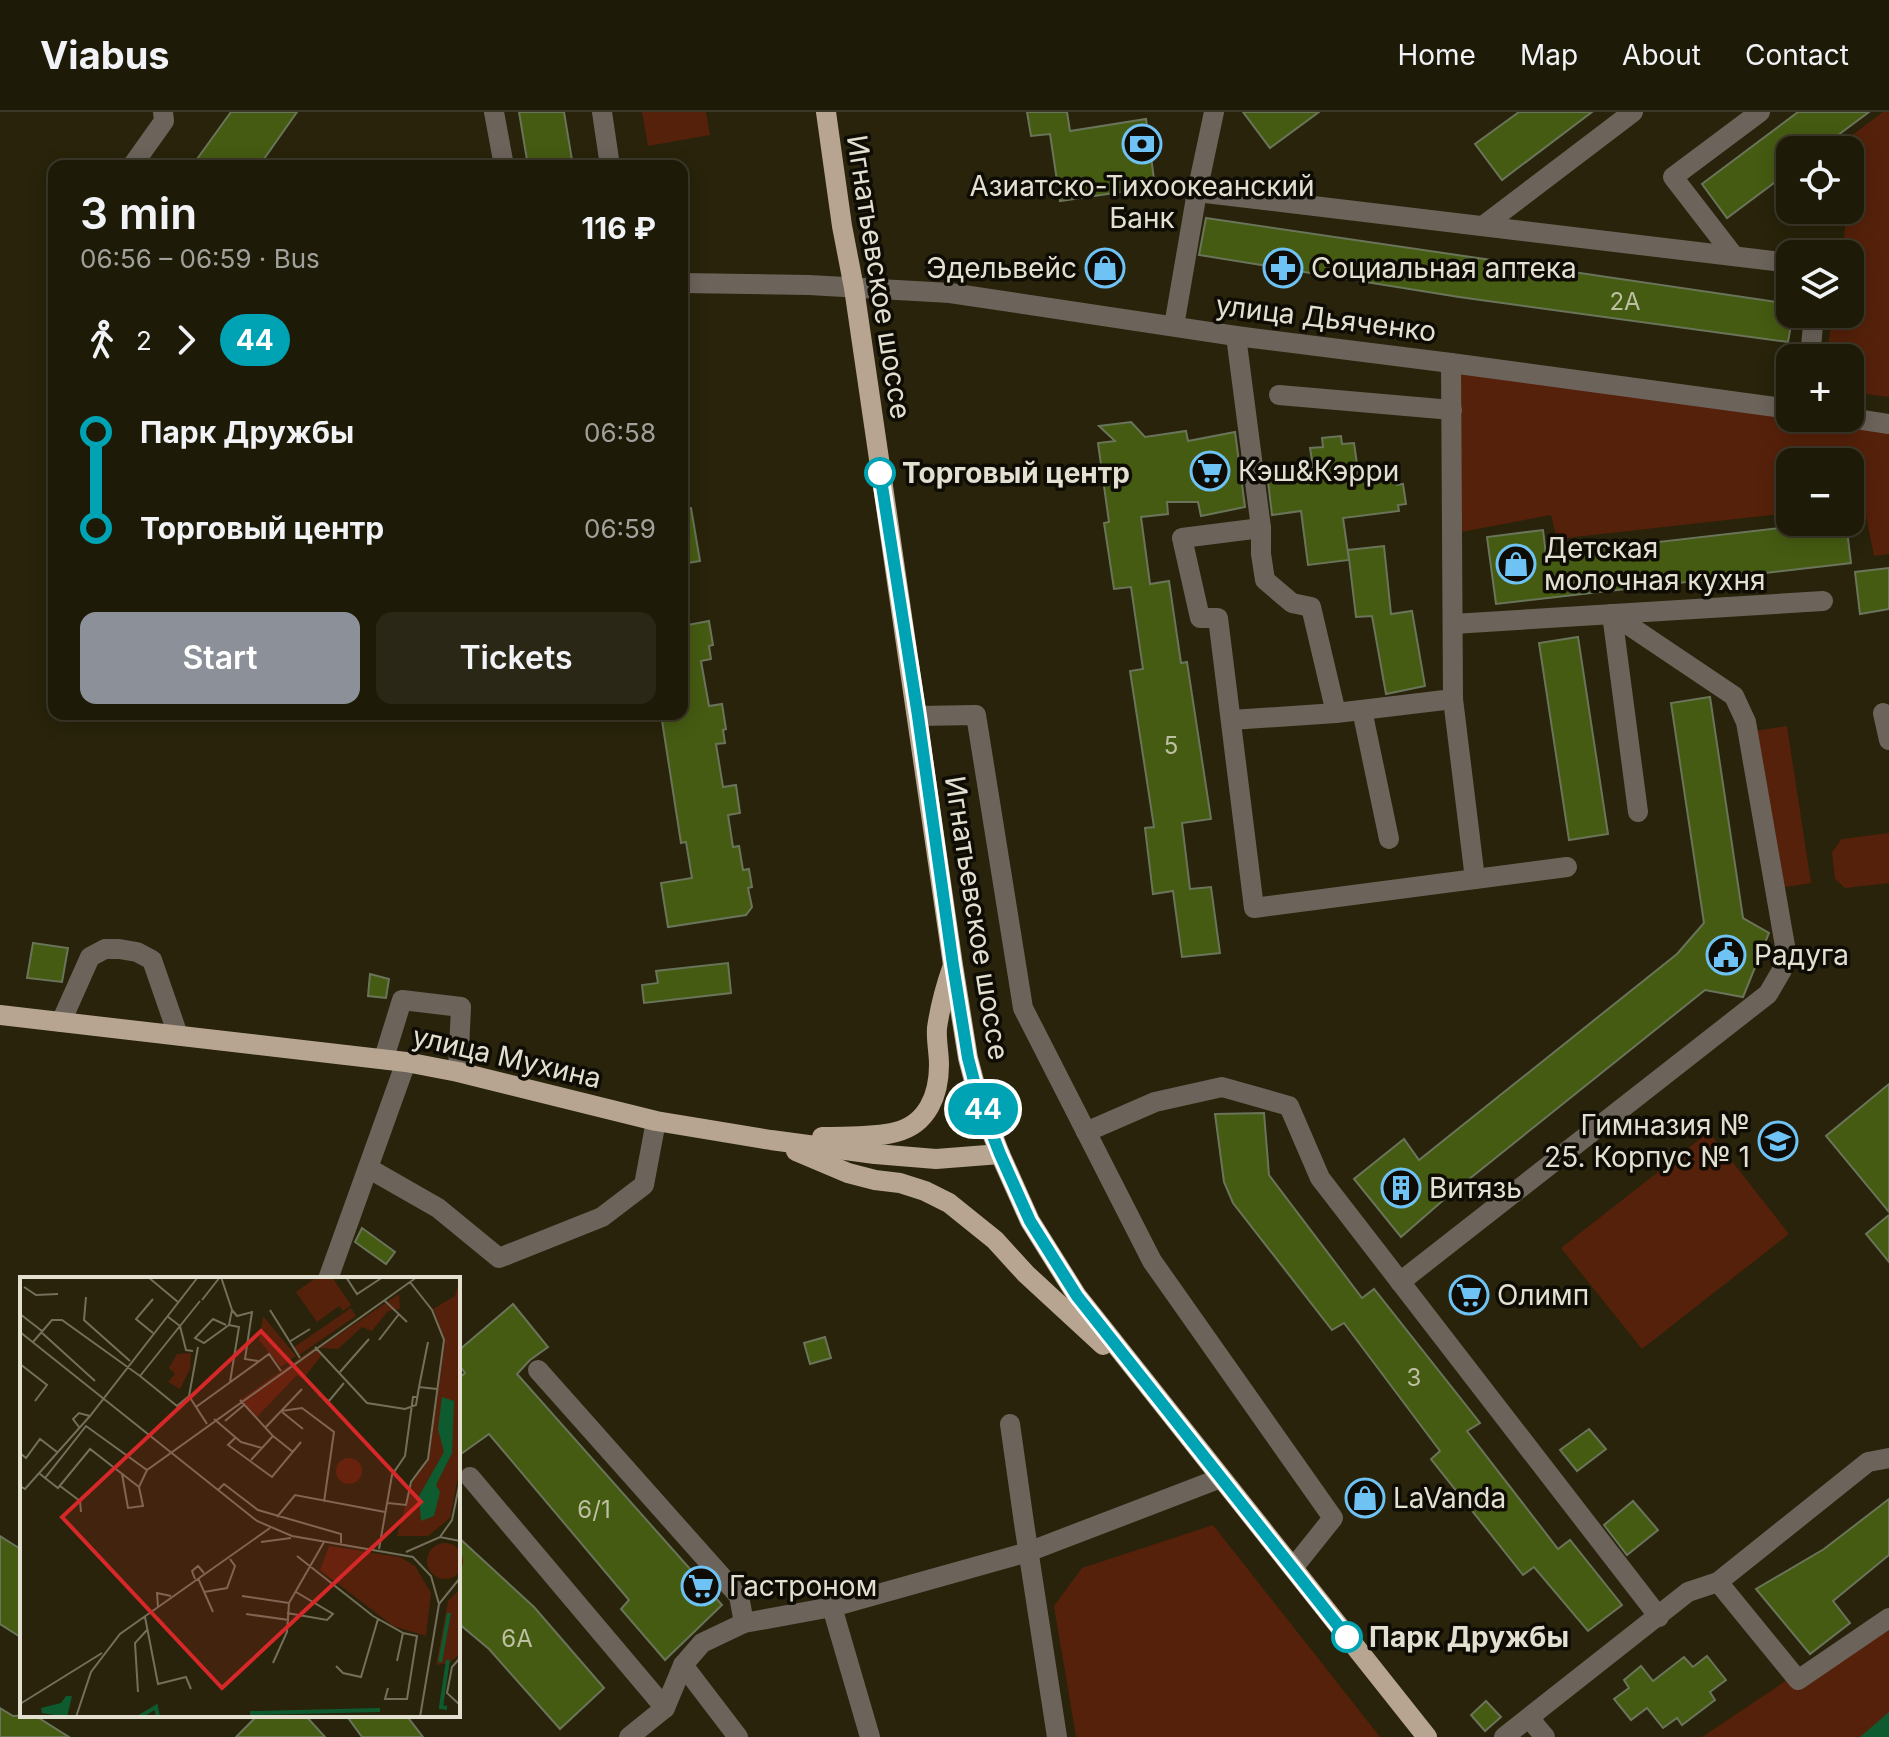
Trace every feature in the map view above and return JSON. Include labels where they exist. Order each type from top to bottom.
[{"type":"main road","name":"Игнатьевское шоссе","points":[[826,112],[953,965],[968,1058],[979,1100],[1030,1221],[1077,1296],[1427,1737]]},
{"type":"main road","points":[[771,1140],[876,1135],[900,1131],[916,1123],[930,1108],[936,1092],[941,1001],[953,965]]},
{"type":"main road","name":"улица Мухина","points":[[0,1015],[384,1058],[458,1072],[656,1121],[771,1140],[936,1159],[1000,1154]]},
{"type":"main road","points":[[771,1140],[848,1173],[900,1183],[949,1203],[995,1240],[1026,1274],[1149,1388]]},
{"type":"street","points":[[136,160],[164,121],[163,112]]},
{"type":"street","points":[[494,112],[503,160]]},
{"type":"street","points":[[602,112],[609,160]]},
{"type":"street","points":[[1174,326],[1214,112]]},
{"type":"street","points":[[1483,226],[1633,112]]},
{"type":"street","points":[[1734,256],[1673,177],[1760,112]]},
{"type":"street","points":[[1197,192],[1776,261]]},
{"type":"street","name":"улица Дьяченко","points":[[688,283],[809,285],[950,293],[1236,336],[1776,407]]},
{"type":"street","points":[[1236,336],[1265,580],[1292,603],[1311,607],[1336,713]]},
{"type":"street","points":[[1451,363],[1453,699],[1475,879]]},
{"type":"street","points":[[1279,395],[1452,410]]},
{"type":"street","points":[[1864,420],[1889,424]]},
{"type":"street","points":[[1261,528],[1182,538],[1200,618],[1218,618],[1254,908],[1567,867]]},
{"type":"street","points":[[1453,624],[1823,601]]},
{"type":"street","points":[[1612,614],[1638,812]]},
{"type":"street","points":[[1400,1282],[1768,994],[1782,970],[1783,932],[1746,722],[1734,696],[1612,614]]},
{"type":"street","points":[[1231,720],[1336,713],[1453,699]]},
{"type":"street","points":[[1362,710],[1389,839]]},
{"type":"street","points":[[1883,713],[1889,740]]},
{"type":"street","points":[[918,716],[976,715],[1023,1008],[1152,1261],[1333,1518],[1293,1568]]},
{"type":"street","points":[[61,1022],[90,957],[105,949],[119,949],[137,952],[152,960],[178,1035]]},
{"type":"street","points":[[384,1058],[402,1000],[461,1007],[458,1072]]},
{"type":"street","points":[[329,1277],[406,1062]]},
{"type":"street","points":[[1086,1132],[1155,1102],[1222,1087],[1289,1106],[1320,1178],[1659,1617]]},
{"type":"street","points":[[368,1168],[438,1208],[499,1258],[602,1217],[644,1185],[656,1121]]},
{"type":"street","points":[[538,1370],[739,1596],[744,1623]]},
{"type":"street","points":[[1010,1424],[1057,1737]]},
{"type":"street","points":[[1504,1737],[1688,1592],[1718,1582],[1868,1462],[1889,1458]]},
{"type":"street","points":[[470,1477],[665,1708]]},
{"type":"street","points":[[629,1737],[665,1708],[683,1665],[702,1643],[744,1623],[832,1607],[1028,1552],[1221,1478]]},
{"type":"street","points":[[1718,1582],[1798,1680],[1889,1618]]},
{"type":"street","points":[[832,1607],[870,1737]]},
{"type":"street","points":[[683,1665],[738,1737]]},
{"type":"street","points":[[1533,1715],[1534,1724],[1546,1735]]},
{"type":"shaded area","points":[[642,112],[706,112],[710,135],[648,146]]},
{"type":"shaded area","points":[[1883,112],[1889,112],[1889,397],[1864,394],[1864,344],[1828,344],[1831,328],[1864,328],[1864,240],[1844,240],[1845,224],[1864,224],[1864,136],[1851,136]]},
{"type":"shaded area","points":[[1451,363],[1776,416],[1776,432],[1864,432],[1864,420],[1889,424],[1889,554],[1874,556],[1864,505],[1864,448],[1776,448],[1776,515],[1557,539],[1551,515],[1461,532]]},
{"type":"shaded area","points":[[1787,726],[1811,883],[1779,888],[1755,731]]},
{"type":"shaded area","points":[[1889,833],[1889,883],[1845,888],[1835,879],[1832,852],[1842,839]]},
{"type":"shaded area","points":[[1709,1132],[1789,1234],[1642,1349],[1561,1248]]},
{"type":"shaded area","points":[[1213,1525],[1380,1737],[1076,1737],[1054,1606],[1082,1568]]},
{"type":"shaded area","points":[[1889,1625],[1889,1737],[1702,1737],[1787,1680]]},
{"type":"shaded area","points":[[1889,1712],[1889,1737],[1860,1737]]},
{"type":"building","points":[[231,112],[297,112],[263,160],[196,160]]},
{"type":"building","points":[[519,112],[564,112],[572,160],[527,160]]},
{"type":"building","points":[[1027,112],[1067,112],[1070,131],[1146,119],[1155,187],[1060,201],[1050,134],[1031,136]]},
{"type":"building","points":[[1243,112],[1319,112],[1270,148]]},
{"type":"building","points":[[1519,112],[1592,112],[1502,180],[1475,144]]},
{"type":"building","points":[[1798,112],[1869,112],[1837,136],[1776,136],[1776,181],[1727,218],[1702,184]]},
{"type":"building","points":[[1206,218],[1776,302],[1776,328],[1790,328],[1788,342],[1459,297],[1199,255]]},
{"type":"building","points":[[1090,261],[1123,265],[1121,281],[1088,277]]},
{"type":"building","points":[[1131,422],[1145,437],[1186,431],[1188,441],[1235,432],[1245,507],[1201,516],[1198,502],[1167,502],[1168,514],[1141,517],[1150,584],[1169,581],[1181,663],[1187,662],[1211,819],[1182,823],[1190,889],[1211,887],[1220,953],[1182,957],[1173,891],[1153,894],[1145,828],[1154,827],[1130,671],[1143,669],[1131,587],[1114,589],[1104,523],[1109,522],[1098,443],[1115,441],[1099,426]]},
{"type":"building","points":[[1341,436],[1342,444],[1354,443],[1359,478],[1395,473],[1397,485],[1403,484],[1406,504],[1398,505],[1399,511],[1343,518],[1349,560],[1308,565],[1301,511],[1272,515],[1267,473],[1313,467],[1310,448],[1323,447],[1322,438]]},
{"type":"building","points":[[688,508],[691,508],[700,561],[688,563]]},
{"type":"building","points":[[1776,528],[1776,536],[1848,536],[1851,563],[1496,604],[1487,537],[1543,530],[1546,555]]},
{"type":"building","points":[[1384,546],[1391,614],[1412,611],[1425,686],[1386,694],[1372,616],[1356,617],[1348,550]]},
{"type":"building","points":[[1889,568],[1889,609],[1860,614],[1855,572]]},
{"type":"building","points":[[709,621],[713,645],[709,646],[711,659],[701,661],[709,706],[722,704],[725,743],[716,744],[723,787],[736,785],[740,813],[728,815],[733,847],[739,846],[743,870],[749,869],[752,887],[748,888],[752,907],[746,915],[668,927],[661,883],[692,878],[686,842],[681,843],[662,720],[688,720],[688,625]]},
{"type":"building","points":[[1578,637],[1608,834],[1569,840],[1539,643]]},
{"type":"building","points":[[1710,697],[1743,918],[1769,933],[1743,997],[1705,990],[1401,1237],[1354,1179],[1404,1139],[1419,1160],[1677,954],[1704,923],[1671,703]]},
{"type":"building","points":[[33,943],[68,948],[62,982],[27,978]]},
{"type":"building","points":[[728,963],[731,993],[644,1003],[642,985],[658,983],[656,971]]},
{"type":"building","points":[[370,974],[389,979],[386,998],[368,996]]},
{"type":"building","points":[[1889,1084],[1889,1212],[1826,1136]]},
{"type":"building","points":[[1264,1113],[1269,1175],[1362,1298],[1374,1289],[1480,1423],[1467,1431],[1558,1549],[1570,1540],[1622,1605],[1588,1631],[1534,1567],[1523,1575],[1431,1459],[1440,1451],[1344,1323],[1332,1330],[1233,1203],[1224,1182],[1215,1114]]},
{"type":"building","points":[[1889,1215],[1889,1262],[1866,1234]]},
{"type":"building","points":[[362,1228],[395,1252],[386,1264],[355,1242]]},
{"type":"building","name":"Олимп","points":[[1470,1278],[1486,1298],[1468,1312],[1452,1293]]},
{"type":"building","points":[[513,1304],[548,1347],[517,1374],[722,1605],[665,1660],[621,1609],[629,1600],[489,1434],[460,1455],[460,1377],[465,1373],[460,1366],[460,1349]]},
{"type":"building","points":[[825,1337],[831,1358],[810,1364],[804,1343]]},
{"type":"building","points":[[1589,1429],[1606,1449],[1577,1471],[1560,1450]]},
{"type":"building","name":"LaVanda","points":[[1367,1486],[1378,1501],[1365,1511],[1353,1495]]},
{"type":"building","points":[[1889,1499],[1889,1555],[1833,1601],[1850,1623],[1810,1654],[1756,1589],[1824,1549]]},
{"type":"building","points":[[1633,1501],[1658,1530],[1627,1555],[1604,1525]]},
{"type":"building","points":[[0,1536],[20,1549],[20,1637],[0,1624]]},
{"type":"building","points":[[460,1539],[534,1607],[604,1688],[560,1729],[489,1649],[460,1625]]},
{"type":"building","points":[[1707,1656],[1726,1680],[1710,1692],[1715,1700],[1682,1725],[1677,1718],[1663,1728],[1647,1708],[1631,1720],[1614,1699],[1629,1688],[1624,1680],[1641,1666],[1653,1681],[1684,1657],[1693,1667]]},
{"type":"building","points":[[1486,1701],[1501,1717],[1485,1731],[1471,1715]]},
{"type":"building","points":[[0,1708],[13,1716],[37,1717],[69,1737],[0,1737]]},
{"type":"building","points":[[256,1717],[307,1717],[325,1737],[236,1737]]},
{"type":"building","points":[[347,1717],[408,1717],[423,1737],[362,1737]]},
{"type":"bus line","name":"44","points":[[880,473],[968,1058],[979,1100],[1000,1154],[1030,1221],[1077,1296],[1347,1637]]},
{"type":"place","name":"Азиатско-Тихоокеанский Банк","points":[[1142,144]]},
{"type":"place","name":"Эдельвейс","points":[[1105,268]]},
{"type":"place","name":"Социальная аптека","points":[[1283,268]]},
{"type":"place","name":"Кэш&Кэрри","points":[[1210,471]]},
{"type":"place","name":"Торговый центр","points":[[880,473]]},
{"type":"place","name":"Детская молочная кухня","points":[[1516,564]]},
{"type":"place","name":"Радуга","points":[[1726,955]]},
{"type":"place","name":"Гимназия № 25. Корпус № 1","points":[[1778,1141]]},
{"type":"place","name":"Витязь","points":[[1401,1188]]},
{"type":"place","name":"Олимп","points":[[1469,1295]]},
{"type":"place","name":"LaVanda","points":[[1365,1498]]},
{"type":"place","name":"Гастроном","points":[[701,1586]]},
{"type":"place","name":"Парк Дружбы","points":[[1347,1637]]}]
